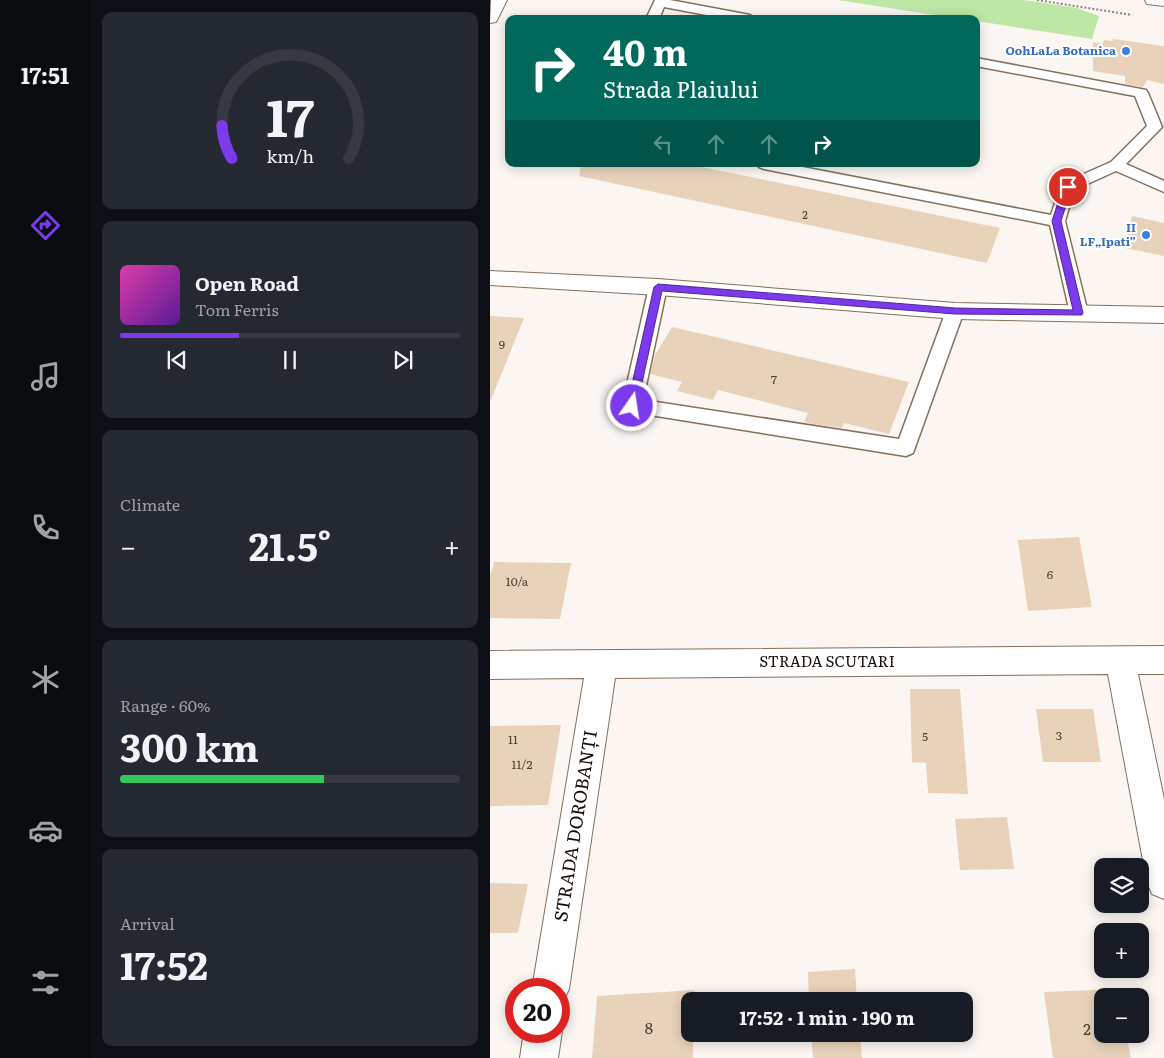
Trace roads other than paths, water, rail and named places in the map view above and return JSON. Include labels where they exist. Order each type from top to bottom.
[{"type":"street","points":[[1153,0],[1164,1]]},
{"type":"street","points":[[490,278],[658,287],[955,311],[1164,315]]},
{"type":"street","points":[[1120,660],[1164,882]]},
{"type":"street","name":"STRADA SCUTARI","points":[[490,665],[1164,660]]},
{"type":"street","name":"STRADA DOROBANȚI","points":[[552,978],[602,664]]},
{"type":"street","points":[[539,1058],[541,1043]]},
{"type":"lane","points":[[654,15],[661,1],[730,15]]},
{"type":"lane","points":[[980,63],[1141,93],[1155,127],[1116,165],[1068,187],[1056,221],[1079,313]]},
{"type":"lane","points":[[1116,165],[1164,187]]},
{"type":"lane","points":[[779,167],[1056,221]]},
{"type":"lane","points":[[658,287],[632,406],[906,448],[955,311]]},
{"type":"place","name":"OohLaLa Botanica","points":[[1126,51]]},
{"type":"place","name":"II LF„Ipati”","points":[[1146,235]]}]
